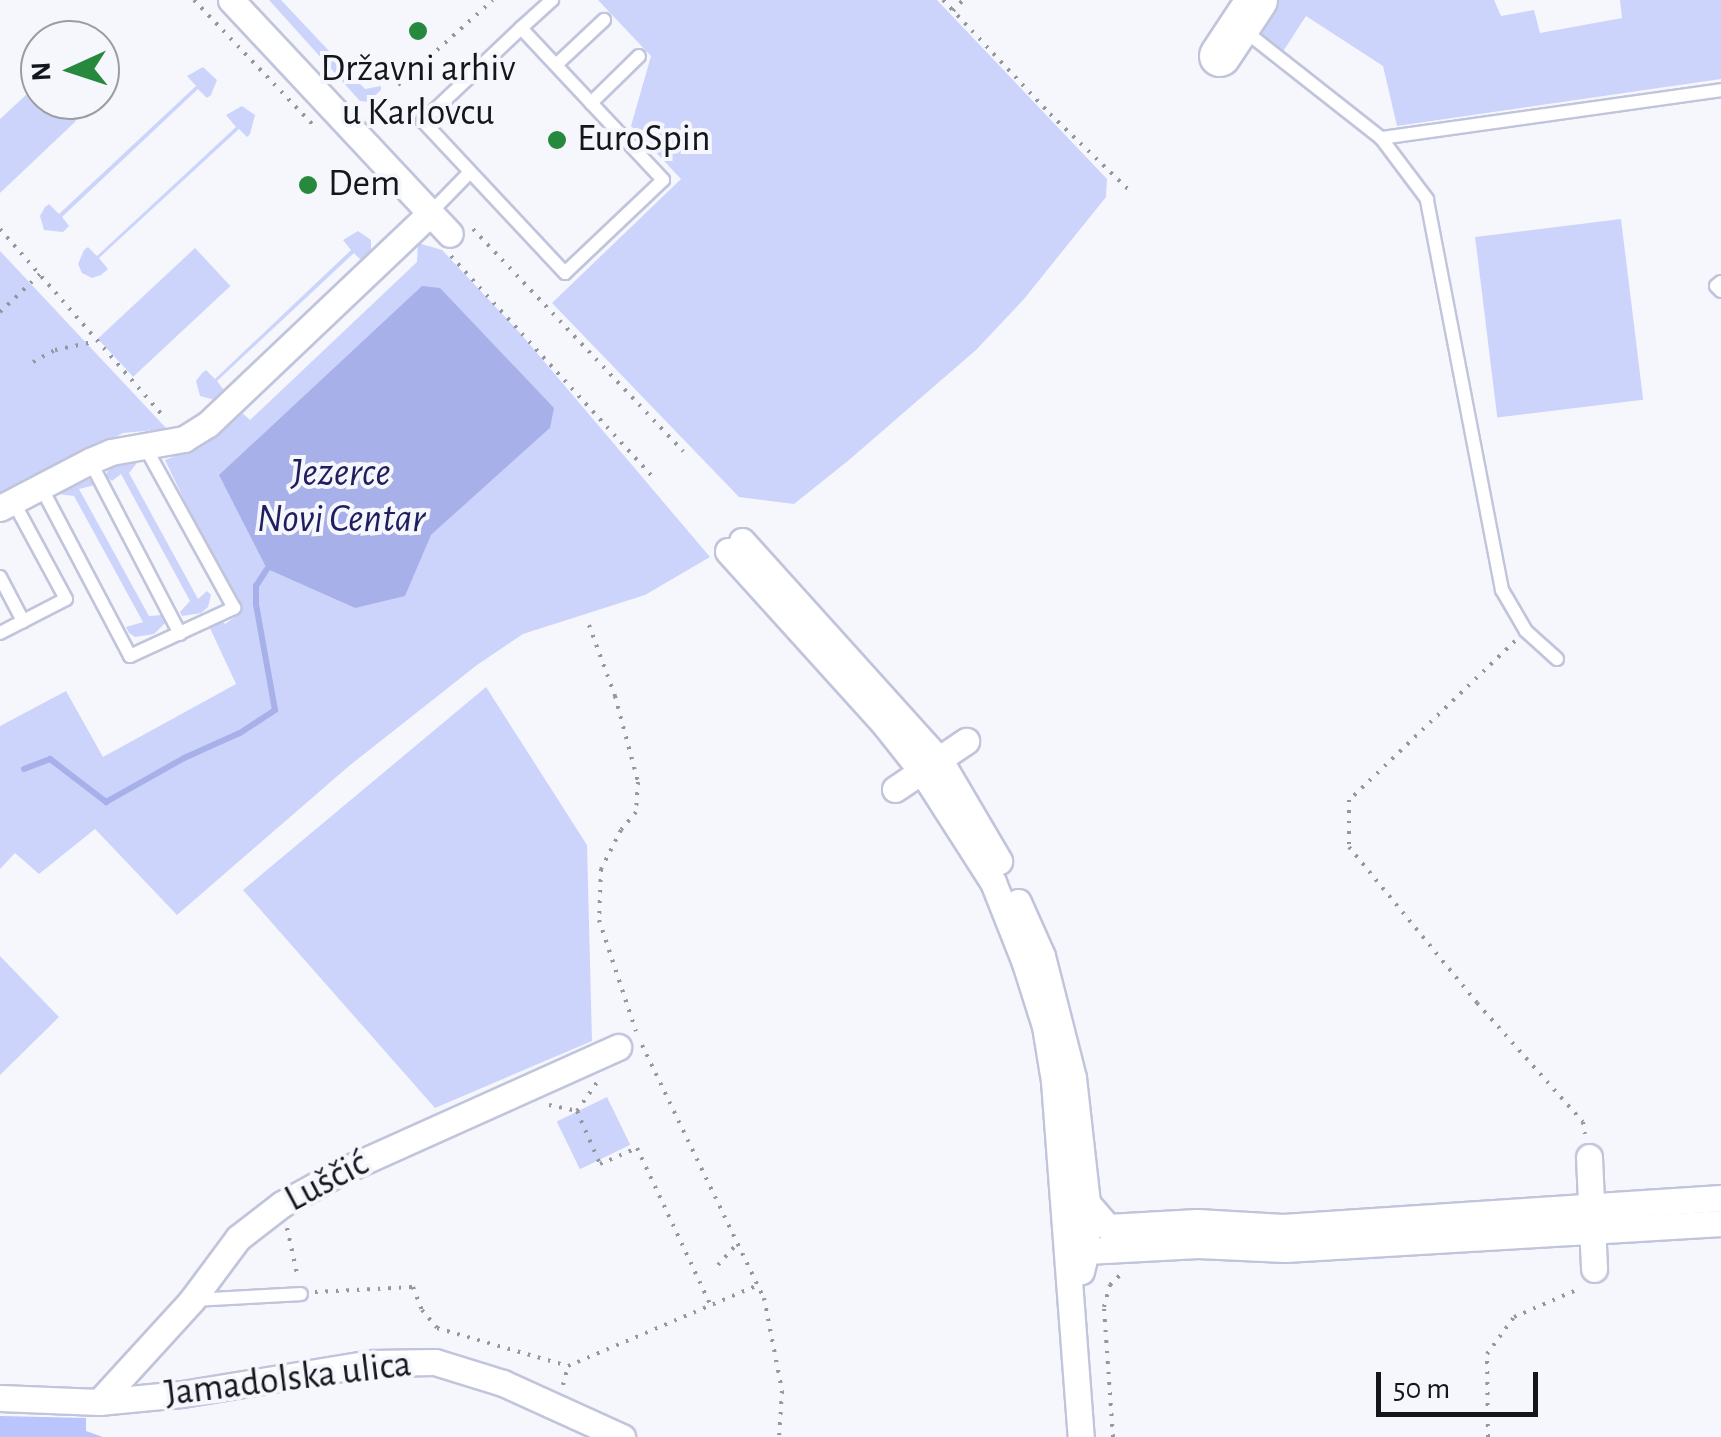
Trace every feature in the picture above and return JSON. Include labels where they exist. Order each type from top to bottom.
[{"type":"street","points":[[231,0],[450,234]]},
{"type":"street","points":[[7,505],[90,461],[184,439],[220,413],[430,213]]},
{"type":"street","points":[[735,546],[885,724],[932,768],[1006,874],[1042,956],[1073,1078],[1087,1203],[1086,1251],[1074,1300]]},
{"type":"street","points":[[895,789],[966,742]]},
{"type":"street","points":[[932,768],[992,882],[1045,1026],[1068,1231],[1082,1437]]},
{"type":"street","name":"Luščić","points":[[99,1402],[192,1300],[238,1238],[282,1204],[340,1172],[618,1047]]},
{"type":"street","points":[[1589,1156],[1594,1269]]},
{"type":"street","points":[[1086,1251],[1198,1245],[1285,1249],[1592,1217],[1721,1198]]},
{"type":"street","points":[[1087,1203],[1108,1228]]},
{"type":"street","points":[[1086,1251],[1108,1228],[1197,1222],[1284,1227],[1592,1217],[1721,1223]]},
{"type":"street","points":[[1068,1231],[1086,1251]]},
{"type":"street","name":"Jamadolska ulica","points":[[0,1398],[99,1402],[182,1394],[372,1362],[435,1362],[503,1383],[622,1437]]},
{"type":"lane","points":[[522,28],[663,180],[564,273],[423,121],[522,28],[552,0]]},
{"type":"lane","points":[[556,65],[604,20]]},
{"type":"lane","points":[[1239,27],[1381,138],[1426,199],[1502,590],[1526,630],[1557,659]]},
{"type":"lane","points":[[591,104],[639,56]]},
{"type":"lane","points":[[1381,138],[1721,90]]},
{"type":"lane","points":[[430,213],[470,172]]},
{"type":"lane","points":[[1721,282],[1716,286],[1721,292]]},
{"type":"lane","points":[[41,487],[130,656],[234,608],[145,446]]},
{"type":"lane","points":[[90,461],[180,634]]},
{"type":"lane","points":[[0,633],[66,599],[7,505]]},
{"type":"lane","points":[[0,577],[23,622]]},
{"type":"lane","points":[[192,1300],[302,1294]]},
{"type":"path","points":[[398,85],[493,0]]},
{"type":"path","points":[[943,0],[1050,114],[1131,192]]},
{"type":"path","points":[[953,10],[963,0]]},
{"type":"path","points":[[0,230],[184,439]]},
{"type":"path","points":[[0,312],[40,274]]},
{"type":"path","points":[[34,362],[54,350],[96,342]]},
{"type":"path","points":[[589,626],[615,696],[638,782],[636,812],[600,869],[599,920],[637,1035],[758,1285],[782,1391],[780,1437]]},
{"type":"path","points":[[1526,630],[1349,800],[1349,846],[1478,1004],[1583,1122],[1589,1156]]},
{"type":"path","points":[[577,1111],[597,1082]]},
{"type":"path","points":[[543,1104],[577,1111]]},
{"type":"path","points":[[577,1111],[600,1164],[637,1148],[711,1306]]},
{"type":"path","points":[[282,1204],[302,1294]]},
{"type":"path","points":[[718,1265],[738,1243]]},
{"type":"path","points":[[1488,1437],[1487,1354],[1514,1317],[1581,1288],[1594,1269]]},
{"type":"path","points":[[1113,1437],[1104,1307],[1110,1285],[1122,1272]]},
{"type":"path","points":[[318,1292],[414,1287],[422,1310],[436,1328],[568,1366],[758,1285]]},
{"type":"path","points":[[560,1396],[568,1366]]},
{"type":"shaded area","points":[[269,0],[281,0],[365,89],[381,86],[381,90],[368,102],[360,101]]},
{"type":"shaded area","points":[[598,0],[937,0],[1107,179],[1106,197],[1024,299],[976,350],[849,460],[794,504],[739,497],[552,303],[681,179],[631,126],[651,56]]},
{"type":"shaded area","points":[[1269,0],[1494,0],[1501,16],[1534,10],[1540,33],[1622,18],[1620,0],[1721,0],[1721,79],[1397,126],[1383,66],[1306,16],[1282,53],[1251,29]]},
{"type":"shaded area","points":[[203,67],[217,80],[211,95],[207,98],[198,89],[62,217],[69,226],[63,232],[44,230],[40,216],[45,207],[49,204],[59,214],[196,86],[187,76]]},
{"type":"shaded area","points":[[20,100],[20,120],[76,121],[0,193],[0,119]]},
{"type":"shaded area","points":[[242,106],[255,115],[250,134],[247,137],[239,129],[99,258],[108,269],[101,275],[92,278],[82,273],[78,264],[84,250],[88,247],[97,256],[236,127],[226,115]]},
{"type":"shaded area","points":[[1621,219],[1643,400],[1497,418],[1475,237]]},
{"type":"shaded area","points":[[358,231],[371,240],[371,255],[363,262],[354,253],[217,381],[226,393],[215,400],[200,396],[196,381],[202,373],[206,370],[215,379],[351,250],[343,240]]},
{"type":"shaded area","points":[[418,243],[442,250],[520,333],[710,557],[645,595],[523,634],[477,665],[349,766],[177,915],[95,829],[39,874],[15,853],[0,869],[0,726],[66,691],[103,757],[236,684],[208,624],[220,618],[225,624],[239,614],[165,460],[201,446],[240,411],[250,420],[417,262]],"holes":[[[549,429],[431,535],[421,553],[355,608],[267,569]]]},
{"type":"shaded area","points":[[195,248],[230,286],[133,377],[98,339]]},
{"type":"shaded area","points":[[0,251],[167,429],[123,433],[0,498]]},
{"type":"shaded area","points":[[140,459],[129,473],[198,599],[207,591],[211,595],[208,607],[201,613],[182,616],[180,612],[190,601],[121,474],[112,481],[106,476],[110,464]]},
{"type":"shaded area","points":[[87,477],[95,485],[79,489],[149,616],[162,615],[166,622],[154,634],[135,637],[129,633],[126,627],[143,622],[74,496],[58,494]]},
{"type":"shaded area","points":[[486,687],[587,845],[592,1041],[435,1108],[243,890]]},
{"type":"shaded area","points":[[0,956],[59,1017],[0,1075]]},
{"type":"shaded area","points":[[607,1097],[630,1145],[580,1169],[557,1122]]},
{"type":"shaded area","points":[[0,1416],[86,1418],[86,1431],[103,1437],[0,1437]]},
{"type":"water","name":"Jezerce Novi Centar","points":[[422,286],[440,288],[554,408],[550,428],[431,535],[405,596],[355,608],[267,569],[219,475]]},
{"type":"waterway","points":[[24,769],[50,759],[106,802],[184,758],[240,733],[275,710],[256,604],[256,586],[267,569]]},
{"type":"place","name":"Državni arhiv u Karlovcu","points":[[418,31]]},
{"type":"place","name":"EuroSpin","points":[[557,140]]},
{"type":"place","name":"Dem","points":[[308,185]]}]
